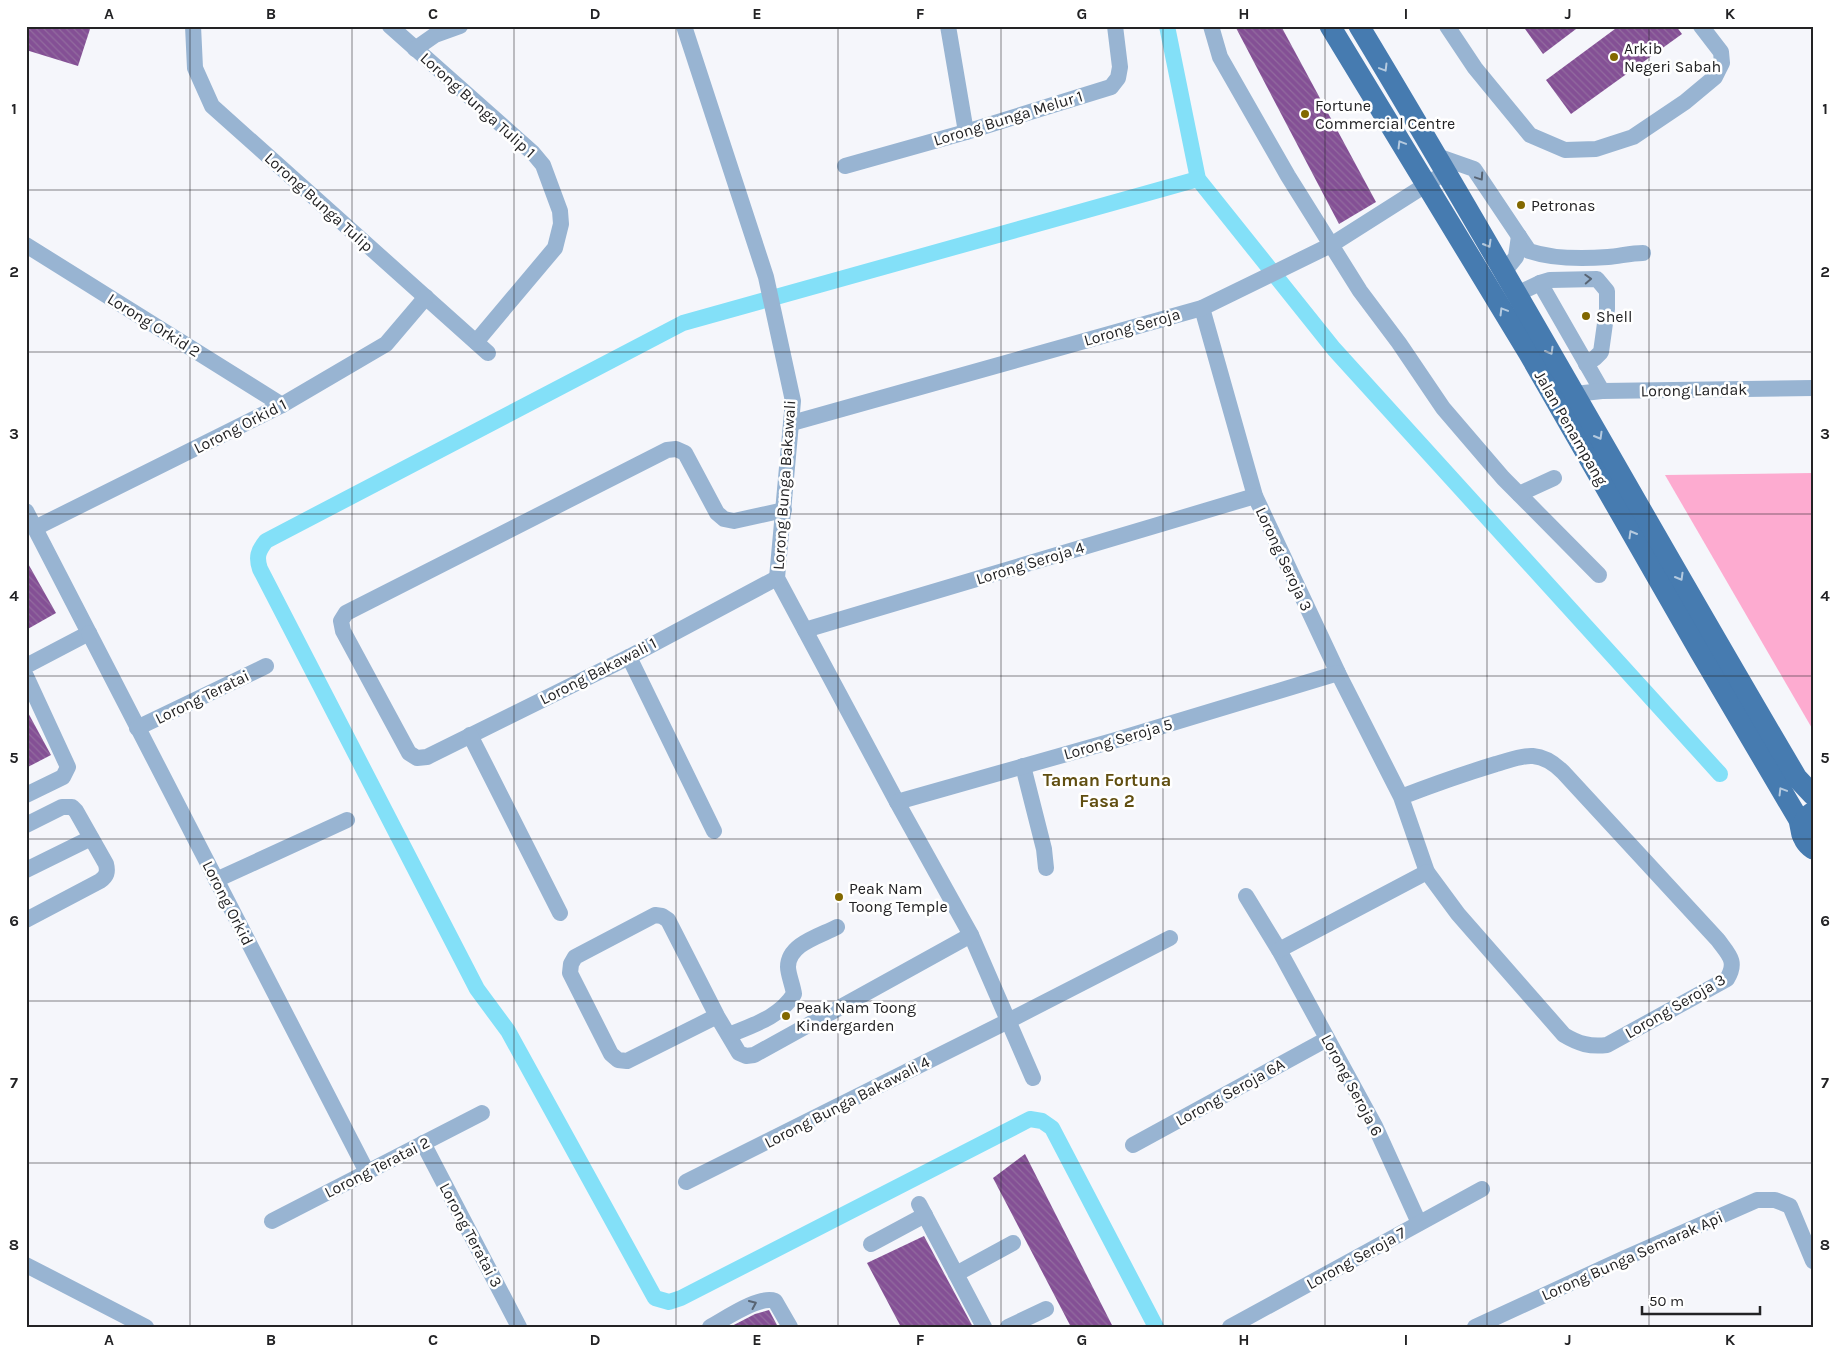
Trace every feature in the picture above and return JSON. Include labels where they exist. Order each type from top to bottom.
[{"type":"main road","name":"Jalan Penampang","points":[[1330,26],[1528,352],[1799,820],[1807,842]]},
{"type":"main road","name":"Jalan Penampang","points":[[1359,26],[1442,164],[1797,778],[1813,795]]},
{"type":"main road","points":[[1528,352],[1558,385],[1575,394],[1572,400],[1570,425]]},
{"type":"main road","points":[[1723,652],[1763,696],[1813,775]]},
{"type":"main road","name":"Jalan Penampang","points":[[1807,842],[1803,823],[1813,812]]},
{"type":"street","name":"Lorong Bunga Tulip","points":[[193,26],[195,68],[212,106],[482,347]]},
{"type":"street","name":"Lorong Bunga Tulip 1","points":[[390,26],[533,153],[543,165],[560,211],[561,224],[555,248],[482,347]]},
{"type":"street","points":[[415,49],[435,35],[460,26]]},
{"type":"street","name":"Lorong Bunga Bakawali","points":[[684,26],[766,277],[793,401],[777,578],[897,802],[971,935],[1033,1078]]},
{"type":"street","points":[[948,26],[966,132]]},
{"type":"street","name":"Lorong Bunga Melur 1","points":[[844,166],[966,132],[1111,87],[1118,78],[1120,67],[1115,26]]},
{"type":"street","points":[[1211,26],[1220,57],[1288,176],[1360,291],[1399,343],[1443,408],[1519,494],[1599,575]]},
{"type":"street","points":[[1447,26],[1476,68],[1530,135],[1565,150],[1596,149],[1633,137],[1685,102],[1715,77],[1722,64],[1721,52],[1701,26]]},
{"type":"street","points":[[1442,164],[1474,169],[1530,251],[1537,254],[1572,257],[1609,257],[1643,253]]},
{"type":"street","name":"Lorong Seroja","points":[[792,423],[1202,308],[1331,245],[1427,185],[1442,164]]},
{"type":"street","points":[[1504,272],[1516,257],[1519,236]]},
{"type":"street","name":"Lorong Orkid 2","points":[[26,245],[282,405]]},
{"type":"street","points":[[1517,294],[1550,280],[1597,279],[1606,291],[1601,352],[1586,364]]},
{"type":"street","points":[[1540,283],[1602,391]]},
{"type":"street","name":"Lorong Orkid 1","points":[[35,528],[282,405],[386,344],[426,297]]},
{"type":"street","name":"Lorong Seroja 3","points":[[1202,308],[1255,496],[1338,673],[1400,797],[1428,872],[1458,914],[1564,1035],[1578,1044],[1593,1047],[1607,1045],[1727,979],[1732,971],[1733,962],[1718,940],[1564,772],[1544,758],[1532,756],[1518,758],[1450,778],[1400,797]]},
{"type":"street","name":"Lorong Landak","points":[[1575,394],[1602,391],[1813,388]]},
{"type":"street","name":"Lorong Bakawali 1","points":[[777,578],[629,657],[427,757],[417,758],[409,753],[343,631],[341,621],[346,613],[667,450],[676,449],[685,453],[717,513],[724,519],[734,520],[784,510]]},
{"type":"street","points":[[1519,494],[1554,478]]},
{"type":"street","name":"Lorong Seroja 4","points":[[805,630],[1255,496]]},
{"type":"street","points":[[26,510],[35,528]]},
{"type":"street","name":"Lorong Orkid","points":[[35,528],[367,1172]]},
{"type":"street","points":[[26,666],[89,633]]},
{"type":"street","points":[[629,657],[714,831]]},
{"type":"street","name":"Lorong Teratai","points":[[137,728],[266,666]]},
{"type":"street","name":"Lorong Seroja 5","points":[[897,802],[1338,673]]},
{"type":"street","points":[[26,676],[68,767],[63,777],[26,795]]},
{"type":"street","points":[[470,735],[560,913]]},
{"type":"street","points":[[1023,766],[1044,849],[1046,868]]},
{"type":"street","points":[[26,825],[62,807],[72,807],[106,864],[107,870],[106,877],[26,920]]},
{"type":"street","points":[[216,880],[347,820]]},
{"type":"street","points":[[26,870],[91,838]]},
{"type":"street","points":[[1279,950],[1428,872]]},
{"type":"street","name":"Lorong Seroja 6","points":[[1246,896],[1279,950],[1375,1126],[1419,1223]]},
{"type":"street","points":[[717,1016],[627,1061],[618,1060],[611,1054],[570,973],[571,964],[575,957],[655,916],[662,916],[668,920],[717,1016],[740,1053],[746,1056],[754,1055],[971,935]]},
{"type":"street","points":[[729,1035],[776,1014],[788,1005],[794,994],[788,968],[790,958],[797,948],[837,927]]},
{"type":"street","name":"Lorong Bunga Bakawali 4","points":[[686,1182],[1008,1022],[1170,938]]},
{"type":"street","name":"Lorong Seroja 6A","points":[[1133,1145],[1327,1039]]},
{"type":"street","name":"Lorong Teratai 2","points":[[272,1221],[482,1113]]},
{"type":"street","name":"Lorong Teratai 3","points":[[423,1143],[519,1327]]},
{"type":"street","name":"Lorong Seroja 7","points":[[1230,1327],[1482,1189]]},
{"type":"street","name":"Lorong Bunga Semarak Api","points":[[1475,1327],[1757,1200],[1775,1200],[1790,1206],[1813,1261]]},
{"type":"street","points":[[871,1244],[922,1209],[984,1327]]},
{"type":"street","points":[[956,1274],[1013,1243]]},
{"type":"street","points":[[26,1266],[146,1327]]},
{"type":"street","points":[[710,1327],[769,1298],[775,1300],[790,1327]]},
{"type":"street","points":[[1008,1327],[1046,1308]]},
{"type":"shaded area","points":[[1813,473],[1813,730],[1665,475]]},
{"type":"building","points":[[26,26],[91,26],[78,66],[26,50]]},
{"type":"building","name":"Fortune Commercial Centre","points":[[1235,26],[1281,26],[1376,202],[1339,224]]},
{"type":"building","name":"Arkib Negeri Sabah","points":[[1523,26],[1580,26],[1543,54]]},
{"type":"building","name":"Arkib Negeri Sabah","points":[[1619,26],[1676,26],[1682,34],[1571,114],[1546,80]]},
{"type":"building","points":[[26,560],[56,613],[26,630]]},
{"type":"building","points":[[26,709],[51,755],[26,768]]},
{"type":"building","points":[[1025,1154],[1113,1327],[1071,1327],[993,1178]]},
{"type":"building","points":[[924,1236],[973,1327],[901,1327],[867,1263]]},
{"type":"building","points":[[769,1310],[778,1327],[730,1327],[755,1314]]},
{"type":"waterway","points":[[1167,26],[1198,179],[1334,349],[1720,774]]},
{"type":"waterway","points":[[1156,1327],[1052,1128],[1042,1121],[1030,1119],[681,1298],[669,1302],[655,1298],[508,1031],[477,989],[260,569],[258,558],[261,548],[266,541],[683,323],[1198,179]]},
{"type":"place","name":"Arkib Negeri Sabah","points":[[1614,57]]},
{"type":"place","name":"Fortune Commercial Centre","points":[[1305,114]]},
{"type":"place","name":"Petronas","points":[[1521,205]]},
{"type":"place","name":"Shell","points":[[1586,316]]},
{"type":"place","name":"Peak Nam Toong Temple","points":[[839,897]]},
{"type":"place","name":"Peak Nam Toong Kindergarden","points":[[786,1016]]},
{"type":"district","name":"Taman Fortuna Fasa 2","points":[[1107,790]]}]
